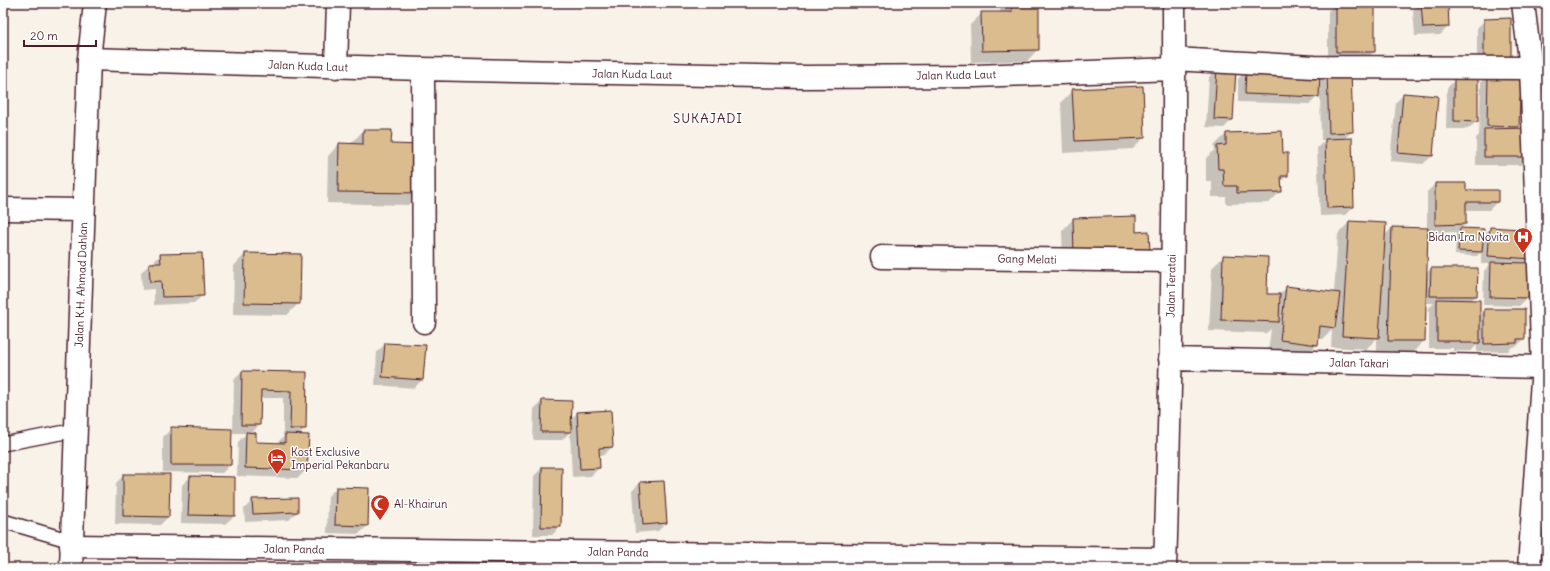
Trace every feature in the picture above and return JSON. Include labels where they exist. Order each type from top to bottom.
[{"type":"street","name":"Jalan K.H. Ahmad Dahlan","points":[[70,568],[89,59],[95,3]]},
{"type":"street","points":[[336,67],[338,3]]},
{"type":"street","name":"Jalan Teratai","points":[[1165,564],[1172,261],[1174,3]]},
{"type":"street","points":[[1523,3],[1531,68],[1545,366],[1529,568]]},
{"type":"street","name":"Jalan Kuda Laut","points":[[89,59],[336,67],[803,77],[975,76],[1174,64],[1314,67],[1531,68]]},
{"type":"street","points":[[423,69],[424,322]]},
{"type":"street","points":[[3,210],[83,210]]},
{"type":"street","name":"Gang Melati","points":[[882,257],[1172,261]]},
{"type":"street","name":"Jalan Takari","points":[[1170,359],[1545,366]]},
{"type":"street","name":"Jalan Panda","points":[[71,543],[619,560],[1165,564]]},
{"type":"lane","points":[[3,444],[76,430]]},
{"type":"lane","points":[[3,521],[71,543]]},
{"type":"building","points":[[1011,3],[1039,3],[1039,50],[982,51],[981,12],[1012,12]]},
{"type":"building","points":[[1336,3],[1375,3],[1375,52],[1336,52]]},
{"type":"building","points":[[1421,3],[1448,3],[1449,27],[1423,28]]},
{"type":"building","points":[[1511,18],[1511,59],[1484,59],[1484,19]]},
{"type":"building","points":[[1217,67],[1236,69],[1233,120],[1214,119]]},
{"type":"building","points":[[1246,69],[1320,72],[1319,97],[1245,94]]},
{"type":"building","points":[[1351,71],[1353,132],[1329,133],[1327,72]]},
{"type":"building","points":[[1488,73],[1528,74],[1527,97],[1520,97],[1519,127],[1487,126]]},
{"type":"building","points":[[1454,79],[1478,79],[1478,122],[1454,121]]},
{"type":"building","points":[[1143,86],[1145,138],[1075,141],[1072,89]]},
{"type":"building","points":[[1403,93],[1438,96],[1433,156],[1398,153]]},
{"type":"building","points":[[1530,128],[1530,157],[1484,157],[1484,129]]},
{"type":"building","points":[[363,130],[392,130],[391,144],[422,145],[421,193],[338,192],[339,143],[363,144]]},
{"type":"building","points":[[1282,131],[1283,153],[1288,153],[1288,176],[1281,176],[1282,192],[1237,193],[1237,186],[1224,186],[1223,169],[1218,169],[1217,146],[1226,145],[1226,133]]},
{"type":"building","points":[[1352,138],[1354,207],[1327,208],[1325,139]]},
{"type":"building","points":[[1435,183],[1466,183],[1466,190],[1498,190],[1498,202],[1466,202],[1466,224],[1435,225]]},
{"type":"building","points":[[1136,216],[1136,232],[1149,231],[1150,253],[1074,255],[1073,218]]},
{"type":"building","points":[[1349,221],[1386,223],[1379,338],[1342,336]]},
{"type":"building","points":[[1392,227],[1428,228],[1425,341],[1388,341]]},
{"type":"building","points":[[1490,227],[1535,230],[1533,259],[1488,256]]},
{"type":"building","points":[[1460,228],[1484,229],[1482,252],[1458,251]]},
{"type":"building","points":[[202,253],[204,296],[162,297],[161,281],[150,282],[149,263],[161,263],[160,254]]},
{"type":"building","points":[[245,253],[301,254],[300,304],[244,303]]},
{"type":"building","points":[[1223,255],[1268,257],[1267,294],[1280,294],[1279,322],[1221,320]]},
{"type":"building","points":[[1491,262],[1530,263],[1528,298],[1490,297]]},
{"type":"building","points":[[1431,268],[1478,268],[1477,296],[1430,296]]},
{"type":"building","points":[[1286,286],[1340,293],[1335,328],[1320,326],[1318,345],[1280,340]]},
{"type":"building","points":[[1437,299],[1480,300],[1480,343],[1437,341]]},
{"type":"building","points":[[1484,309],[1525,309],[1525,339],[1517,339],[1517,343],[1484,344]]},
{"type":"building","points":[[385,343],[426,345],[423,380],[382,377]]},
{"type":"building","points":[[242,371],[307,372],[306,429],[290,429],[291,391],[261,390],[260,425],[241,425]]},
{"type":"building","points":[[542,400],[572,401],[571,432],[541,432]]},
{"type":"building","points":[[611,410],[613,447],[599,448],[600,468],[580,469],[577,412]]},
{"type":"building","points":[[171,427],[232,429],[231,465],[171,465]]},
{"type":"building","points":[[246,432],[256,433],[256,442],[285,443],[285,434],[309,435],[307,470],[245,468]]},
{"type":"building","points":[[542,467],[562,467],[561,527],[541,527]]},
{"type":"building","points":[[123,474],[170,474],[169,517],[123,516]]},
{"type":"building","points":[[190,476],[235,477],[235,516],[188,515]]},
{"type":"building","points":[[664,481],[667,523],[643,525],[640,482]]},
{"type":"building","points":[[336,487],[369,488],[368,526],[335,525]]},
{"type":"building","points":[[298,498],[298,512],[253,514],[252,499]]},
{"type":"place","name":"Bidan Ira Novita","points":[[1523,254]]},
{"type":"place","name":"Kost Exclusive Imperial Pekanbaru","points":[[277,475]]},
{"type":"place","name":"Al-Khairun","points":[[380,521]]},
{"type":"district","name":"SUKAJADI","points":[[708,118]]}]
